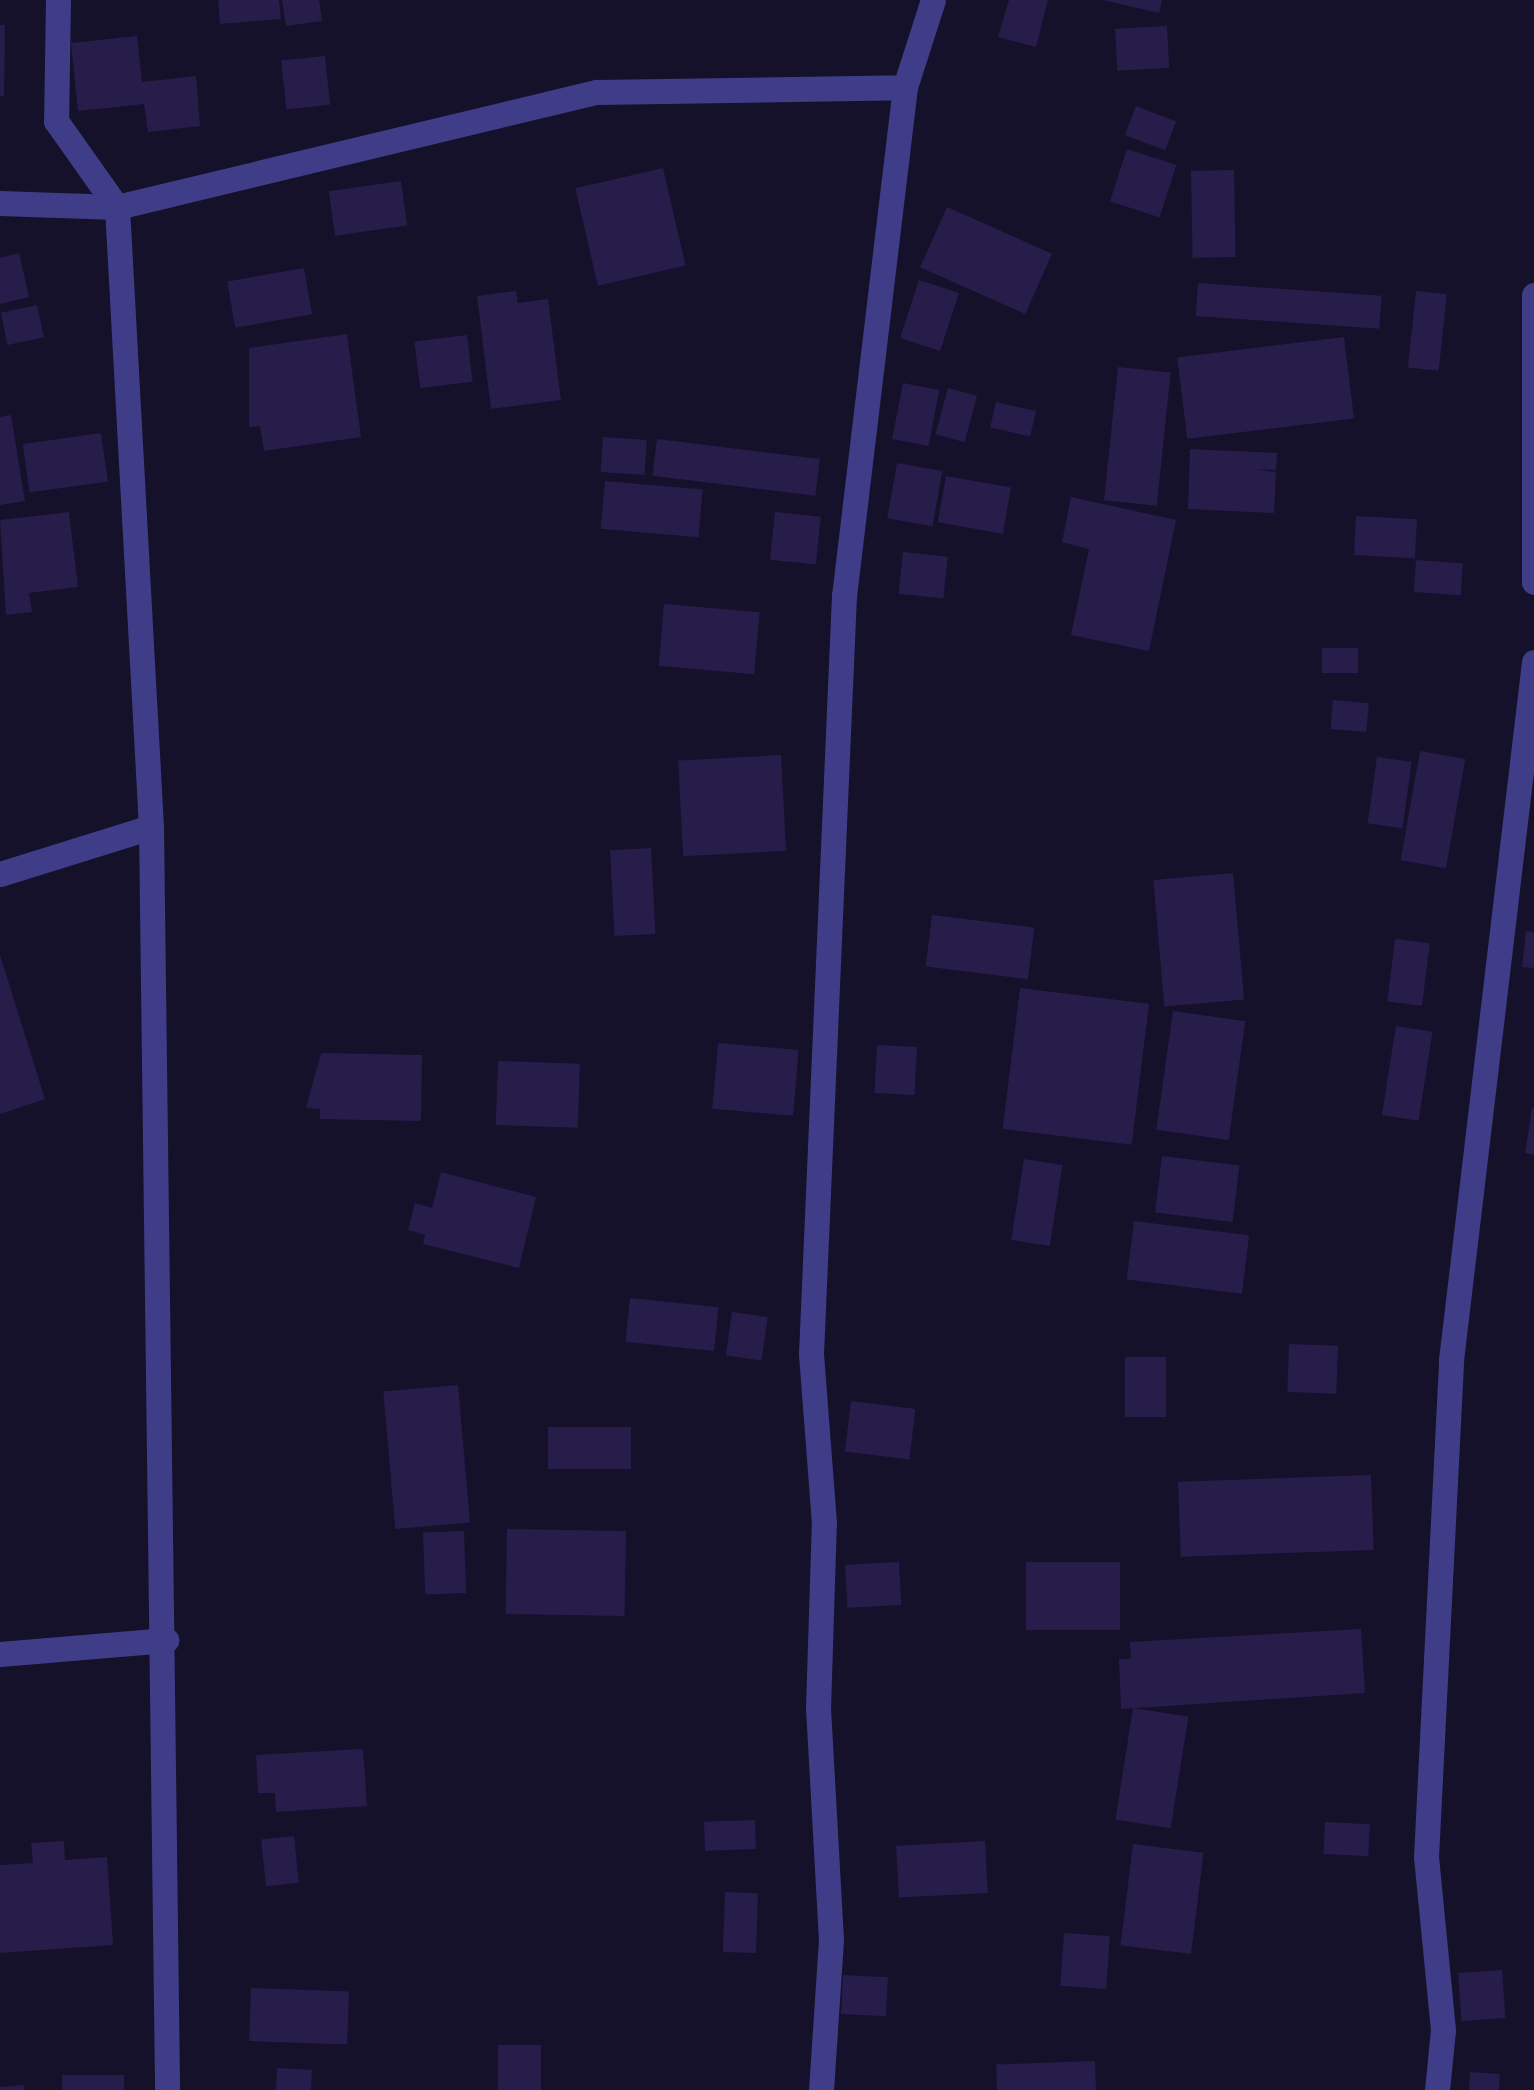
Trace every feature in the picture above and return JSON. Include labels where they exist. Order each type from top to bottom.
[{"type":"street","points":[[58,0],[56,121],[118,206],[151,828],[166,1640],[168,2090]]},
{"type":"street","points":[[821,2090],[831,1940],[818,1709],[824,1523],[811,1354],[844,596],[905,87],[933,0]]},
{"type":"street","points":[[0,203],[118,206],[597,92],[905,87]]},
{"type":"street","points":[[1534,295],[1534,582]]},
{"type":"street","points":[[1437,2090],[1443,2030],[1426,1857],[1452,1360],[1534,662]]},
{"type":"street","points":[[0,874],[151,828]]},
{"type":"street","points":[[0,1654],[166,1640]]},
{"type":"building","points":[[218,0],[279,0],[281,19],[220,24]]},
{"type":"building","points":[[282,0],[319,0],[322,21],[286,26]]},
{"type":"building","points":[[1009,0],[1048,0],[1036,47],[998,37]]},
{"type":"building","points":[[1103,0],[1162,0],[1159,13]]},
{"type":"building","points":[[0,25],[5,25],[4,96],[0,96]]},
{"type":"building","points":[[1167,26],[1169,68],[1117,71],[1115,29]]},
{"type":"building","points":[[137,36],[142,82],[196,76],[200,126],[148,132],[144,104],[78,111],[71,43]]},
{"type":"building","points":[[325,56],[330,105],[286,109],[281,61]]},
{"type":"building","points":[[1136,106],[1176,121],[1165,150],[1125,135]]},
{"type":"building","points":[[1127,149],[1176,165],[1159,217],[1110,201]]},
{"type":"building","points":[[663,168],[685,265],[598,286],[575,188]]},
{"type":"building","points":[[1234,170],[1236,257],[1193,258],[1191,171]]},
{"type":"building","points":[[401,181],[407,226],[335,236],[329,191]]},
{"type":"building","points":[[947,207],[1052,254],[1025,314],[920,267]]},
{"type":"building","points":[[19,253],[29,297],[0,304],[0,258]]},
{"type":"building","points":[[304,268],[312,314],[235,328],[227,282]]},
{"type":"building","points":[[919,280],[959,293],[940,351],[900,338]]},
{"type":"building","points":[[1198,283],[1382,296],[1379,329],[1196,316]]},
{"type":"building","points":[[516,291],[518,303],[548,299],[561,400],[491,409],[477,296]]},
{"type":"building","points":[[1416,291],[1447,294],[1439,371],[1408,368]]},
{"type":"building","points":[[37,305],[44,337],[8,345],[1,313]]},
{"type":"building","points":[[347,334],[361,437],[264,451],[260,426],[249,427],[249,348]]},
{"type":"building","points":[[467,335],[473,382],[420,388],[414,341]]},
{"type":"building","points":[[1344,337],[1354,418],[1187,439],[1177,357]]},
{"type":"building","points":[[1118,367],[1171,373],[1157,506],[1104,500]]},
{"type":"building","points":[[903,383],[939,390],[928,446],[892,439]]},
{"type":"building","points":[[948,388],[977,396],[965,442],[936,434]]},
{"type":"building","points":[[996,402],[1036,411],[1030,437],[990,427]]},
{"type":"building","points":[[11,415],[25,501],[0,505],[0,417]]},
{"type":"building","points":[[101,433],[108,482],[30,493],[23,444]]},
{"type":"building","points":[[603,437],[647,440],[644,475],[601,472]]},
{"type":"building","points":[[657,439],[820,459],[815,496],[652,476]]},
{"type":"building","points":[[1190,449],[1277,453],[1276,470],[1254,469],[1276,472],[1274,513],[1188,509]]},
{"type":"building","points":[[897,463],[942,471],[933,526],[887,518]]},
{"type":"building","points":[[946,476],[1011,487],[1003,534],[938,522]]},
{"type":"building","points":[[605,481],[703,490],[698,537],[601,529]]},
{"type":"building","points":[[1071,497],[1176,520],[1149,651],[1071,635],[1089,549],[1062,542]]},
{"type":"building","points":[[69,512],[78,587],[29,593],[32,612],[6,615],[0,520]]},
{"type":"building","points":[[775,512],[821,517],[816,565],[770,560]]},
{"type":"building","points":[[1356,516],[1417,519],[1415,558],[1354,555]]},
{"type":"building","points":[[903,552],[948,557],[943,598],[899,594]]},
{"type":"building","points":[[1416,560],[1463,563],[1461,595],[1414,592]]},
{"type":"building","points":[[664,604],[760,612],[754,674],[659,666]]},
{"type":"building","points":[[1322,648],[1358,648],[1358,673],[1322,673]]},
{"type":"building","points":[[1333,700],[1369,703],[1366,732],[1330,729]]},
{"type":"building","points":[[1420,751],[1465,759],[1446,868],[1401,860]]},
{"type":"building","points":[[781,755],[786,851],[683,856],[678,760]]},
{"type":"building","points":[[1377,757],[1412,762],[1402,828],[1368,823]]},
{"type":"building","points":[[651,848],[656,934],[615,936],[610,850]]},
{"type":"building","points":[[1233,873],[1244,1000],[1164,1006],[1153,880]]},
{"type":"building","points":[[932,915],[1034,928],[1028,979],[926,967]]},
{"type":"building","points":[[1526,931],[1534,932],[1534,968],[1522,967]]},
{"type":"building","points":[[1395,939],[1430,943],[1422,1006],[1387,1002]]},
{"type":"building","points":[[0,955],[45,1099],[0,1114]]},
{"type":"building","points":[[1020,988],[1149,1004],[1132,1145],[1003,1129]]},
{"type":"building","points":[[1173,1011],[1245,1021],[1229,1140],[1156,1130]]},
{"type":"building","points":[[1396,1026],[1433,1032],[1418,1121],[1382,1115]]},
{"type":"building","points":[[718,1043],[799,1050],[793,1116],[712,1109]]},
{"type":"building","points":[[877,1045],[917,1047],[914,1095],[874,1093]]},
{"type":"building","points":[[321,1053],[422,1055],[421,1121],[320,1119],[320,1109],[306,1108]]},
{"type":"building","points":[[498,1061],[580,1064],[578,1128],[496,1125]]},
{"type":"building","points":[[1534,1108],[1534,1155],[1525,1153]]},
{"type":"building","points":[[1162,1156],[1239,1166],[1232,1222],[1155,1213]]},
{"type":"building","points":[[1024,1159],[1063,1165],[1050,1246],[1011,1240]]},
{"type":"building","points":[[441,1172],[536,1197],[519,1268],[423,1244],[425,1235],[408,1230],[415,1203],[432,1208]]},
{"type":"building","points":[[1134,1221],[1249,1235],[1242,1294],[1127,1280]]},
{"type":"building","points":[[630,1298],[719,1307],[714,1351],[625,1342]]},
{"type":"building","points":[[732,1312],[768,1317],[762,1361],[726,1356]]},
{"type":"building","points":[[1289,1344],[1338,1346],[1336,1394],[1287,1392]]},
{"type":"building","points":[[1125,1357],[1166,1357],[1166,1417],[1125,1417]]},
{"type":"building","points":[[458,1385],[470,1522],[395,1529],[383,1392]]},
{"type":"building","points":[[851,1401],[916,1409],[909,1460],[845,1452]]},
{"type":"building","points":[[548,1427],[631,1427],[631,1469],[548,1469]]},
{"type":"building","points":[[1371,1475],[1374,1550],[1181,1557],[1178,1482]]},
{"type":"building","points":[[507,1529],[626,1531],[624,1616],[506,1614]]},
{"type":"building","points":[[464,1531],[466,1593],[425,1594],[423,1532]]},
{"type":"building","points":[[899,1562],[901,1605],[847,1608],[845,1565]]},
{"type":"building","points":[[1026,1562],[1120,1562],[1120,1630],[1026,1630]]},
{"type":"building","points":[[1361,1629],[1365,1693],[1121,1709],[1119,1659],[1131,1659],[1130,1642]]},
{"type":"building","points":[[1133,1708],[1188,1717],[1171,1828],[1115,1820]]},
{"type":"building","points":[[363,1749],[367,1806],[276,1812],[275,1793],[258,1793],[256,1755]]},
{"type":"building","points":[[755,1820],[756,1849],[705,1851],[704,1822]]},
{"type":"building","points":[[1325,1822],[1370,1824],[1368,1856],[1323,1854]]},
{"type":"building","points":[[294,1836],[299,1883],[266,1886],[261,1839]]},
{"type":"building","points":[[64,1841],[65,1860],[107,1857],[113,1945],[0,1953],[0,1865],[33,1863],[31,1843]]},
{"type":"building","points":[[985,1841],[988,1893],[899,1898],[896,1846]]},
{"type":"building","points":[[1133,1844],[1203,1853],[1191,1954],[1121,1945]]},
{"type":"building","points":[[725,1892],[758,1893],[756,1953],[723,1952]]},
{"type":"building","points":[[1064,1933],[1110,1936],[1106,1989],[1060,1986]]},
{"type":"building","points":[[1502,1970],[1505,2018],[1461,2021],[1458,1973]]},
{"type":"building","points":[[843,1975],[888,1977],[886,2016],[841,2014]]},
{"type":"building","points":[[251,1988],[349,1991],[347,2044],[249,2041]]},
{"type":"building","points":[[498,2045],[541,2045],[541,2090],[498,2090]]},
{"type":"building","points":[[1095,2061],[1096,2090],[997,2090],[996,2064]]},
{"type":"building","points":[[277,2068],[312,2070],[311,2090],[276,2090]]},
{"type":"building","points":[[1470,2072],[1500,2074],[1499,2090],[1469,2090]]},
{"type":"building","points":[[62,2075],[124,2075],[124,2090],[62,2090]]},
{"type":"building","points":[[24,2085],[24,2090],[0,2090],[0,2087]]}]
